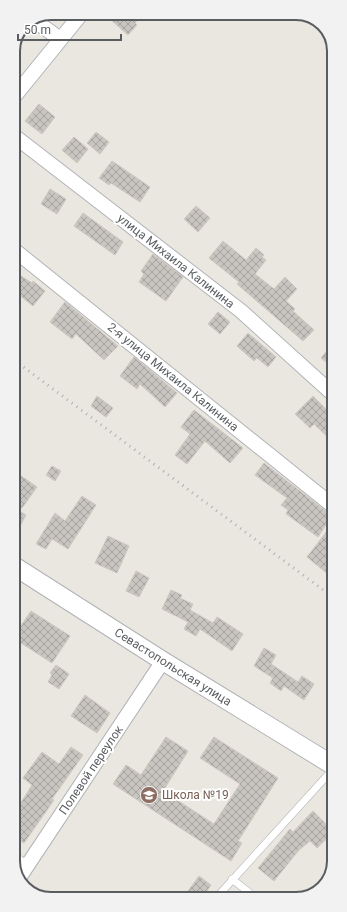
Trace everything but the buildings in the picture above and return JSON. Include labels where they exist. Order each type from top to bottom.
[{"type":"street","points":[[20,89],[76,20]]},
{"type":"street","points":[[38,23],[60,39]]},
{"type":"street","name":"улица Михаила Калинина","points":[[20,140],[241,311],[327,389]]},
{"type":"street","name":"2-я улица Михаила Калинина","points":[[20,255],[327,501]]},
{"type":"street","name":"Севастопольская улица","points":[[20,570],[327,763]]},
{"type":"street","name":"Полевой переулок","points":[[22,873],[163,661]]},
{"type":"lane","points":[[221,892],[327,775]]},
{"type":"lane","points":[[20,860],[27,865]]},
{"type":"lane","points":[[232,880],[248,892]]},
{"type":"railway","points":[[20,364],[327,593]]},
{"type":"place","name":"Школа №19","points":[[149,795]]}]
